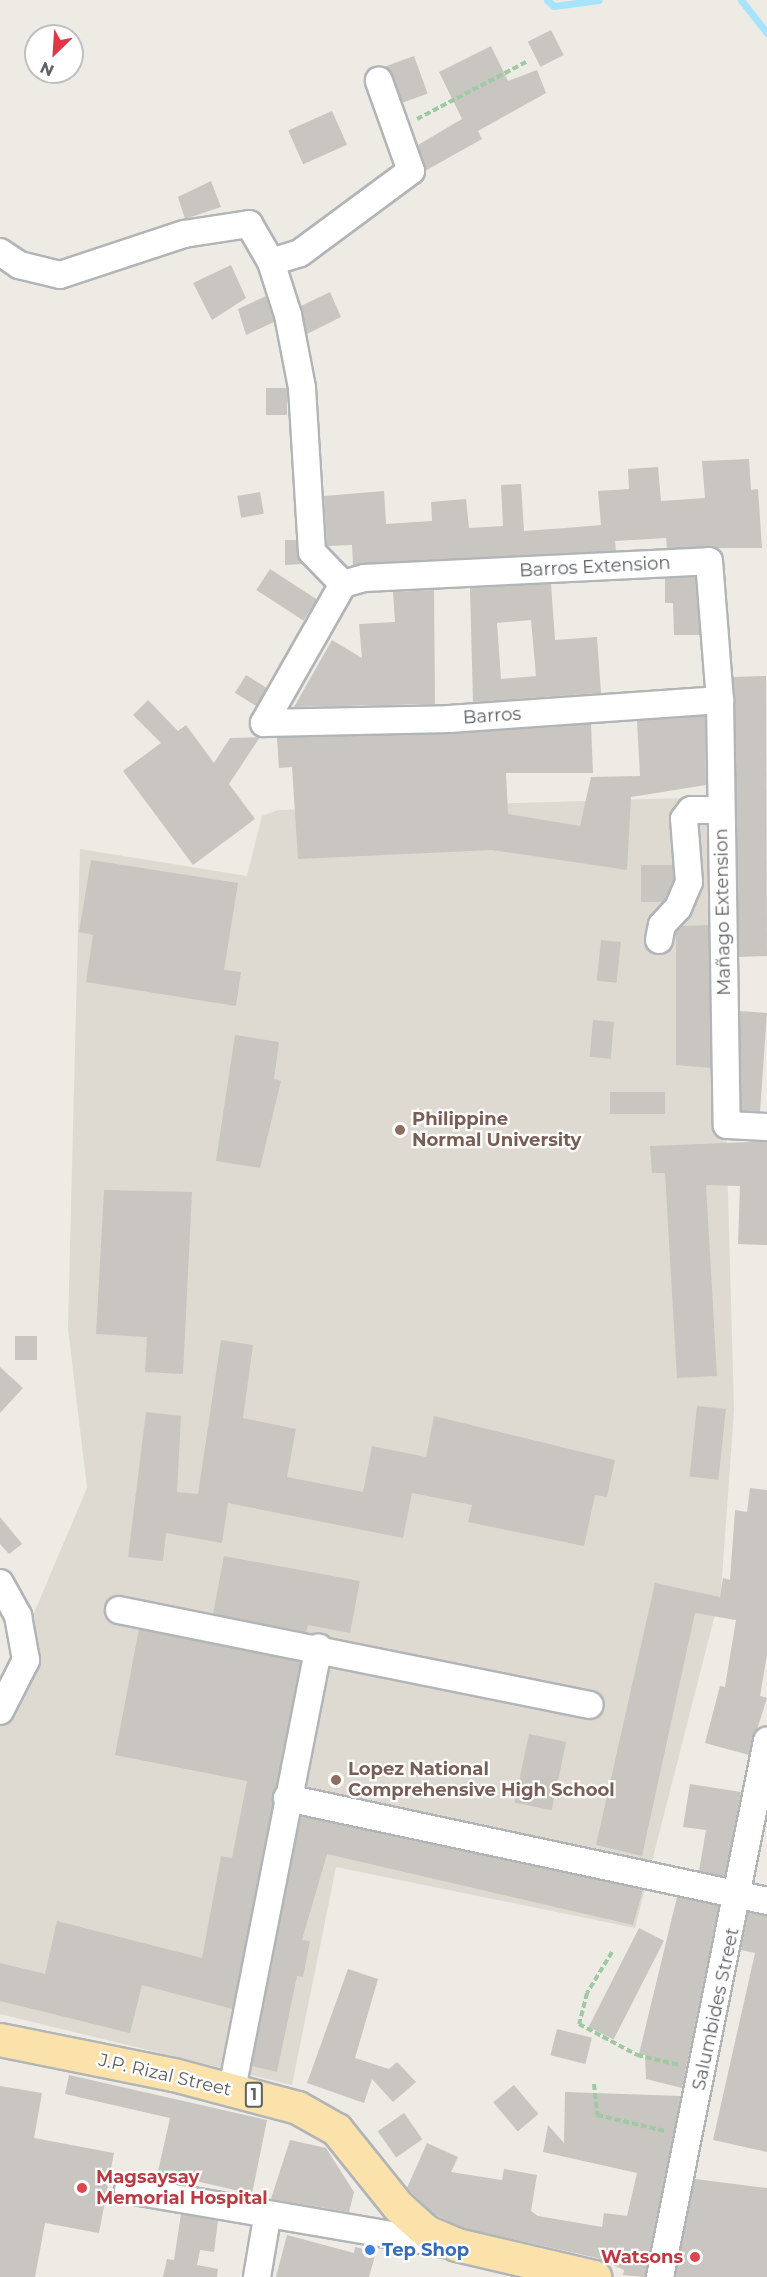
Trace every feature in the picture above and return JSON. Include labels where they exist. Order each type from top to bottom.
[{"type":"main road","name":"J.P. Rizal Street","points":[[0,2040],[231,2089],[298,2108],[337,2130],[399,2207],[427,2232],[457,2246],[595,2277]]},
{"type":"street","points":[[271,262],[300,253],[399,184],[411,171],[400,128],[379,81]]},
{"type":"street","points":[[0,252],[18,265],[60,275],[184,234],[249,224],[271,262],[288,315],[302,388],[312,552],[343,584]]},
{"type":"street","name":"Barros Extension","points":[[343,584],[364,578],[709,561],[720,700]]},
{"type":"street","name":"Barros","points":[[343,584],[264,723],[449,719],[720,700]]},
{"type":"street","name":"Mañago Extension","points":[[720,700],[727,1125],[767,1127]]},
{"type":"street","points":[[659,940],[662,924],[678,908],[689,882],[684,819],[691,810],[722,810]]},
{"type":"street","points":[[0,1583],[18,1616],[26,1660],[0,1711]]},
{"type":"street","points":[[119,1610],[318,1647],[589,1705]]},
{"type":"street","points":[[231,2089],[318,1647]]},
{"type":"street","name":"Salumbides Street","points":[[660,2277],[739,1897],[767,1741]]},
{"type":"street","points":[[287,1798],[739,1897],[767,1901]]},
{"type":"street","points":[[128,2190],[267,2218],[457,2246]]},
{"type":"street","points":[[257,2277],[267,2218]]},
{"type":"path","points":[[400,128],[528,62]]},
{"type":"path","points":[[612,1952],[587,1993],[579,2024],[637,2055],[703,2070]]},
{"type":"path","points":[[594,2084],[597,2115],[690,2136]]},
{"type":"shaded area","name":"Philippine Normal University","points":[[717,797],[734,1410],[721,1591],[635,1928],[336,1867],[292,2085],[0,2014],[0,1693],[87,1488],[68,1328],[80,849],[247,876],[262,816],[278,810]]},
{"type":"building","points":[[551,30],[564,55],[541,67],[528,42]]},
{"type":"building","points":[[491,46],[508,81],[537,70],[546,93],[478,131],[482,139],[425,171],[418,145],[462,119],[439,72]]},
{"type":"building","points":[[414,56],[428,94],[399,104],[386,66]]},
{"type":"building","points":[[332,111],[347,145],[303,164],[288,131]]},
{"type":"building","points":[[211,181],[221,207],[185,219],[178,197]]},
{"type":"building","points":[[231,265],[246,298],[212,320],[193,283]]},
{"type":"building","points":[[330,292],[341,317],[307,334],[301,306]]},
{"type":"building","points":[[266,296],[274,322],[246,335],[238,309]]},
{"type":"building","points":[[266,388],[287,388],[287,415],[266,415]]},
{"type":"building","points":[[749,459],[751,490],[758,489],[762,548],[667,548],[666,538],[615,541],[616,551],[353,565],[352,545],[327,546],[324,496],[384,491],[386,524],[432,521],[431,502],[466,499],[469,528],[503,526],[501,485],[521,484],[524,531],[601,525],[598,491],[629,489],[628,469],[658,467],[661,501],[705,498],[702,461]]},
{"type":"building","points":[[260,492],[264,514],[241,518],[237,496]]},
{"type":"building","points":[[285,540],[296,540],[303,564],[285,565]]},
{"type":"building","points":[[270,569],[317,599],[303,620],[256,590]]},
{"type":"building","points":[[695,577],[700,635],[674,635],[673,603],[665,603],[665,578]]},
{"type":"building","points":[[551,584],[555,640],[597,637],[601,693],[473,702],[470,588]],"holes":[[[531,620],[536,676],[501,679],[497,623]]]},
{"type":"building","points":[[434,590],[435,704],[294,707],[332,640],[362,658],[359,624],[395,622],[393,592]]},
{"type":"building","points":[[246,675],[267,688],[256,706],[235,693]]},
{"type":"building","points":[[766,676],[767,956],[739,957],[733,677]]},
{"type":"building","points":[[148,700],[178,731],[186,725],[214,763],[230,738],[260,737],[229,784],[255,819],[193,865],[123,771],[161,743],[133,715]]},
{"type":"building","points":[[705,716],[706,785],[631,797],[627,870],[492,850],[298,859],[292,767],[279,768],[277,738],[591,724],[593,773],[506,773],[508,814],[580,826],[591,777],[640,776],[637,721]]},
{"type":"building","points":[[91,860],[238,883],[224,970],[241,972],[236,1006],[86,982],[93,935],[79,932]]},
{"type":"building","points":[[641,865],[673,865],[674,880],[663,902],[641,902]]},
{"type":"building","points":[[709,925],[711,1068],[676,1065],[676,932],[682,926]]},
{"type":"building","points":[[601,940],[621,942],[617,983],[597,981]]},
{"type":"building","points":[[740,1011],[767,1013],[760,1113],[733,1111]]},
{"type":"building","points":[[593,1020],[614,1022],[611,1059],[590,1057]]},
{"type":"building","points":[[235,1035],[279,1042],[274,1079],[281,1081],[260,1168],[216,1161]]},
{"type":"building","points":[[610,1092],[665,1092],[665,1114],[610,1114]]},
{"type":"building","points":[[767,1142],[767,1245],[738,1244],[740,1186],[706,1185],[717,1376],[677,1378],[665,1173],[652,1173],[650,1146]]},
{"type":"building","points":[[104,1190],[192,1192],[183,1374],[145,1372],[147,1337],[96,1334]]},
{"type":"building","points":[[15,1336],[37,1336],[37,1360],[15,1360]]},
{"type":"building","points":[[221,1340],[253,1345],[243,1418],[296,1429],[287,1477],[363,1492],[372,1446],[426,1457],[434,1416],[615,1460],[607,1497],[595,1495],[584,1546],[468,1522],[472,1505],[412,1493],[403,1538],[228,1503],[222,1543],[166,1533],[163,1561],[128,1557],[146,1412],[181,1416],[177,1492],[198,1494]]},
{"type":"building","points":[[0,1367],[23,1388],[0,1413]]},
{"type":"building","points":[[697,1406],[726,1409],[718,1480],[690,1477]]},
{"type":"building","points":[[750,1488],[767,1490],[767,1655],[760,1696],[767,1698],[749,1755],[705,1743],[720,1686],[725,1687],[736,1620],[695,1613],[642,1856],[596,1845],[655,1583],[720,1597],[723,1578],[730,1580],[735,1510],[747,1512]]},
{"type":"building","points":[[0,1517],[22,1544],[9,1554],[0,1544]]},
{"type":"building","points":[[224,1556],[360,1581],[350,1633],[308,1625],[306,1633],[213,1614]]},
{"type":"building","points":[[139,1629],[301,1662],[233,2009],[142,1985],[130,2033],[0,2001],[0,1963],[45,1974],[57,1921],[202,1958],[221,1856],[232,1858],[247,1781],[115,1755]]},
{"type":"building","points":[[529,1734],[566,1742],[552,1810],[514,1802]]},
{"type":"building","points":[[690,1784],[741,1792],[725,1877],[699,1871],[706,1830],[683,1827]]},
{"type":"building","points":[[301,1816],[643,1890],[633,1925],[327,1854],[302,1940],[310,1941],[303,1977],[297,1976],[277,2072],[252,2066]]},
{"type":"building","points":[[677,1897],[719,1906],[682,2088],[646,2079],[645,2055],[639,2054]]},
{"type":"building","points":[[748,1912],[767,1916],[767,2152],[713,2140],[755,1953],[741,1950]]},
{"type":"building","points":[[639,1928],[664,1941],[614,2040],[589,2027]]},
{"type":"building","points":[[348,1969],[378,1979],[355,2058],[389,2069],[397,2062],[416,2082],[393,2102],[372,2079],[364,2103],[307,2083]]},
{"type":"building","points":[[557,2029],[592,2038],[585,2064],[550,2055]]},
{"type":"building","points":[[69,2075],[267,2120],[252,2194],[196,2181],[195,2186],[156,2180],[170,2118],[65,2094]]},
{"type":"building","points":[[514,2085],[538,2114],[518,2131],[493,2102]]},
{"type":"building","points":[[0,2086],[42,2093],[34,2138],[114,2153],[99,2233],[45,2223],[35,2277],[0,2277]]},
{"type":"building","points":[[565,2092],[681,2096],[645,2277],[623,2275],[624,2270],[597,2258],[463,2228],[434,2214],[407,2188],[427,2143],[458,2157],[451,2172],[502,2180],[504,2169],[537,2175],[531,2211],[538,2216],[602,2227],[604,2213],[627,2216],[637,2173],[543,2152],[548,2125],[564,2143]]},
{"type":"building","points":[[404,2113],[422,2139],[396,2158],[378,2131]]},
{"type":"building","points":[[290,2140],[326,2148],[354,2192],[349,2212],[271,2199]]},
{"type":"building","points":[[695,2179],[767,2188],[767,2277],[675,2277]]},
{"type":"building","points":[[181,2214],[218,2221],[214,2252],[200,2250],[197,2265],[218,2269],[217,2277],[163,2277],[167,2259],[174,2260]]},
{"type":"building","points":[[287,2235],[354,2253],[355,2247],[376,2252],[369,2277],[276,2277]]},
{"type":"waterway","points":[[547,0],[554,6],[599,0]]},
{"type":"waterway","points":[[741,0],[767,33]]},
{"type":"place","name":"Philippine Normal University","points":[[400,1130]]},
{"type":"place","name":"Lopez National Comprehensive High School","points":[[336,1780]]},
{"type":"place","name":"Magsaysay Memorial Hospital","points":[[82,2188]]},
{"type":"place","name":"Tep Shop","points":[[370,2250]]},
{"type":"place","name":"Watsons","points":[[695,2257]]}]
